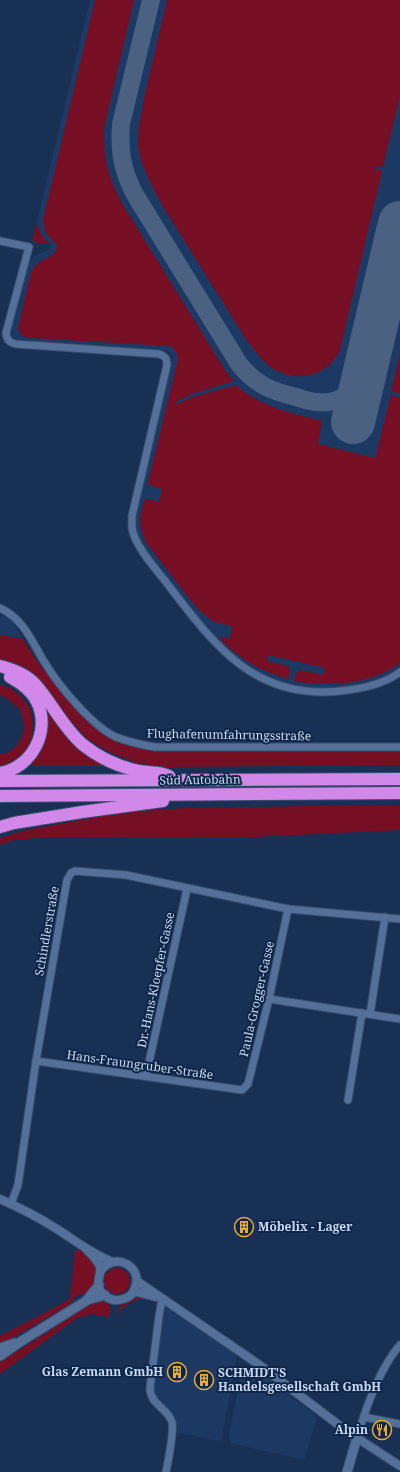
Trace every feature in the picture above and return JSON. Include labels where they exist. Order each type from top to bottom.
[{"type":"highway","points":[[0,666],[11,669],[23,675],[34,683],[66,727],[82,744],[100,756],[119,765],[140,771],[164,773],[177,781]]},
{"type":"highway","points":[[0,673],[18,681],[26,688],[37,702],[41,719],[40,736],[34,751],[26,760],[14,769],[0,773]]},
{"type":"highway","points":[[0,678],[18,681]]},
{"type":"highway","name":"Süd Autobahn","points":[[0,781],[400,779]]},
{"type":"highway","name":"Süd Autobahn","points":[[0,796],[400,793]]},
{"type":"highway","points":[[0,827],[82,812],[153,803],[202,794]]},
{"type":"main road","points":[[86,1301],[99,1285]]},
{"type":"main road","points":[[0,1356],[86,1301],[105,1295]]},
{"type":"main road","points":[[0,1348],[20,1342]]},
{"type":"main road","points":[[347,1472],[357,1438]]},
{"type":"street","points":[[0,241],[29,247],[6,333],[9,342],[15,344],[159,354],[167,359],[167,365],[132,516],[132,527],[138,545],[198,624],[213,641],[245,669],[267,680],[293,689],[328,692],[358,690],[377,684],[400,672]]},
{"type":"street","name":"Flughafenumfahrungsstraße","points":[[0,608],[10,613],[22,624],[46,666],[78,706],[93,721],[115,737],[136,744],[155,747],[400,747]]},
{"type":"street","name":"Schindlerstraße","points":[[11,1204],[18,1185],[36,1061],[67,880],[71,872],[75,871],[126,875],[288,909],[400,919]]},
{"type":"street","name":"Dr.-Hans-Kloepfer-Gasse","points":[[146,1076],[187,889]]},
{"type":"street","name":"Paula-Grogger-Gasse","points":[[242,1090],[248,1084],[269,999],[288,909]]},
{"type":"street","points":[[370,1014],[385,917]]},
{"type":"street","points":[[269,999],[400,1019]]},
{"type":"street","points":[[348,1100],[362,1014]]},
{"type":"street","name":"Hans-Fraungruber-Straße","points":[[36,1061],[242,1090]]},
{"type":"street","points":[[0,1199],[34,1215],[85,1248],[113,1262]]},
{"type":"street","points":[[85,1248],[97,1262],[100,1272]]},
{"type":"street","points":[[113,1262],[121,1262],[128,1265],[134,1270],[137,1280],[133,1293],[121,1300],[112,1299],[105,1295],[99,1285],[98,1278],[100,1272],[107,1264],[113,1262]]},
{"type":"street","points":[[137,1280],[162,1299],[261,1366],[357,1438],[400,1466]]},
{"type":"street","points":[[133,1293],[146,1294],[162,1299]]},
{"type":"street","points":[[162,1299],[150,1388],[151,1397],[172,1420],[166,1472]]},
{"type":"street","points":[[357,1438],[383,1370],[396,1353],[400,1344]]},
{"type":"street","points":[[364,1417],[400,1424]]},
{"type":"shaded area","points":[[90,0],[400,0],[400,669],[374,682],[326,690],[294,686],[266,677],[224,649],[205,627],[205,623],[196,616],[142,545],[136,533],[136,513],[172,359],[172,355],[169,352],[164,350],[20,342],[11,337],[27,268],[34,256],[50,249],[51,244],[32,242]]},
{"type":"shaded area","points":[[95,0],[134,0],[104,128],[104,149],[110,177],[123,205],[225,370],[234,381],[195,393],[175,402],[176,404],[196,396],[236,385],[245,393],[266,404],[288,412],[322,421],[318,444],[375,458],[391,395],[400,398],[400,663],[376,676],[363,680],[335,684],[307,683],[294,681],[296,673],[301,670],[323,675],[325,668],[268,655],[267,661],[288,666],[290,671],[288,679],[250,663],[226,645],[219,637],[230,638],[232,626],[214,622],[202,613],[145,541],[141,529],[140,518],[144,501],[147,499],[159,502],[162,489],[149,485],[148,482],[178,359],[174,349],[168,346],[30,338],[22,335],[18,328],[31,272],[36,265],[55,252],[57,245],[45,232],[43,220]]},
{"type":"shaded area","points":[[167,0],[400,0],[400,96],[383,167],[376,166],[375,169],[382,171],[340,350],[335,359],[328,366],[311,375],[291,376],[272,368],[247,341],[162,205],[141,161],[138,146],[139,127],[144,98]]},
{"type":"shaded area","points":[[36,225],[46,240],[51,244],[32,242]]},
{"type":"shaded area","points":[[400,355],[400,394],[391,391]]},
{"type":"shaded area","points":[[3,615],[12,620],[23,639],[0,635],[0,617]]},
{"type":"shaded area","points":[[0,635],[23,639],[47,674],[90,722],[111,739],[125,745],[146,750],[161,751],[400,750],[400,765],[164,767],[137,763],[109,752],[86,738],[44,686],[27,669],[15,663],[0,660]]},
{"type":"shaded area","points":[[0,685],[6,686],[13,690],[28,705],[33,727],[30,742],[26,749],[15,759],[0,766],[0,754],[9,752],[16,746],[22,737],[24,726],[20,709],[3,696],[0,696]]},
{"type":"shaded area","points":[[49,714],[56,718],[84,753],[102,766],[33,766],[30,761],[46,718]]},
{"type":"shaded area","points":[[400,806],[400,830],[236,838],[48,837],[14,840],[0,845],[0,838],[26,830],[126,812],[186,808]]},
{"type":"shaded area","points":[[80,1249],[90,1259],[96,1271],[96,1277],[91,1288],[85,1294],[77,1295],[69,1305],[0,1345],[0,1336],[67,1301],[70,1297],[75,1251]]},
{"type":"shaded area","points":[[117,1268],[126,1272],[130,1281],[126,1290],[117,1294],[108,1290],[104,1281],[108,1272]]},
{"type":"shaded area","points":[[136,1297],[148,1298],[153,1300],[157,1305],[147,1299],[136,1300],[125,1306],[117,1315],[121,1305]]},
{"type":"shaded area","points":[[100,1298],[107,1301],[110,1307],[109,1316],[106,1317],[92,1314],[77,1318],[0,1374],[0,1362],[54,1328],[86,1305]]},
{"type":"shaded area","points":[[165,1306],[237,1356],[221,1441],[174,1432],[176,1419],[152,1395],[163,1309]]},
{"type":"shaded area","points":[[249,1366],[258,1370],[315,1415],[316,1422],[304,1460],[230,1443],[229,1434],[242,1369]]},
{"type":"taxiway","points":[[151,0],[121,124],[120,143],[122,160],[134,193],[239,364],[258,382],[287,395],[312,402],[334,401],[348,394],[354,388],[363,375],[366,367]]},
{"type":"runway","points":[[353,422],[400,223]]},
{"type":"place","name":"Möbelix - Lager","points":[[244,1227]]},
{"type":"place","name":"Glas Zemann GmbH","points":[[177,1372]]},
{"type":"place","name":"SCHMIDT'S Handelsgesellschaft GmbH","points":[[204,1380]]},
{"type":"place","name":"Alpin","points":[[382,1430]]}]
